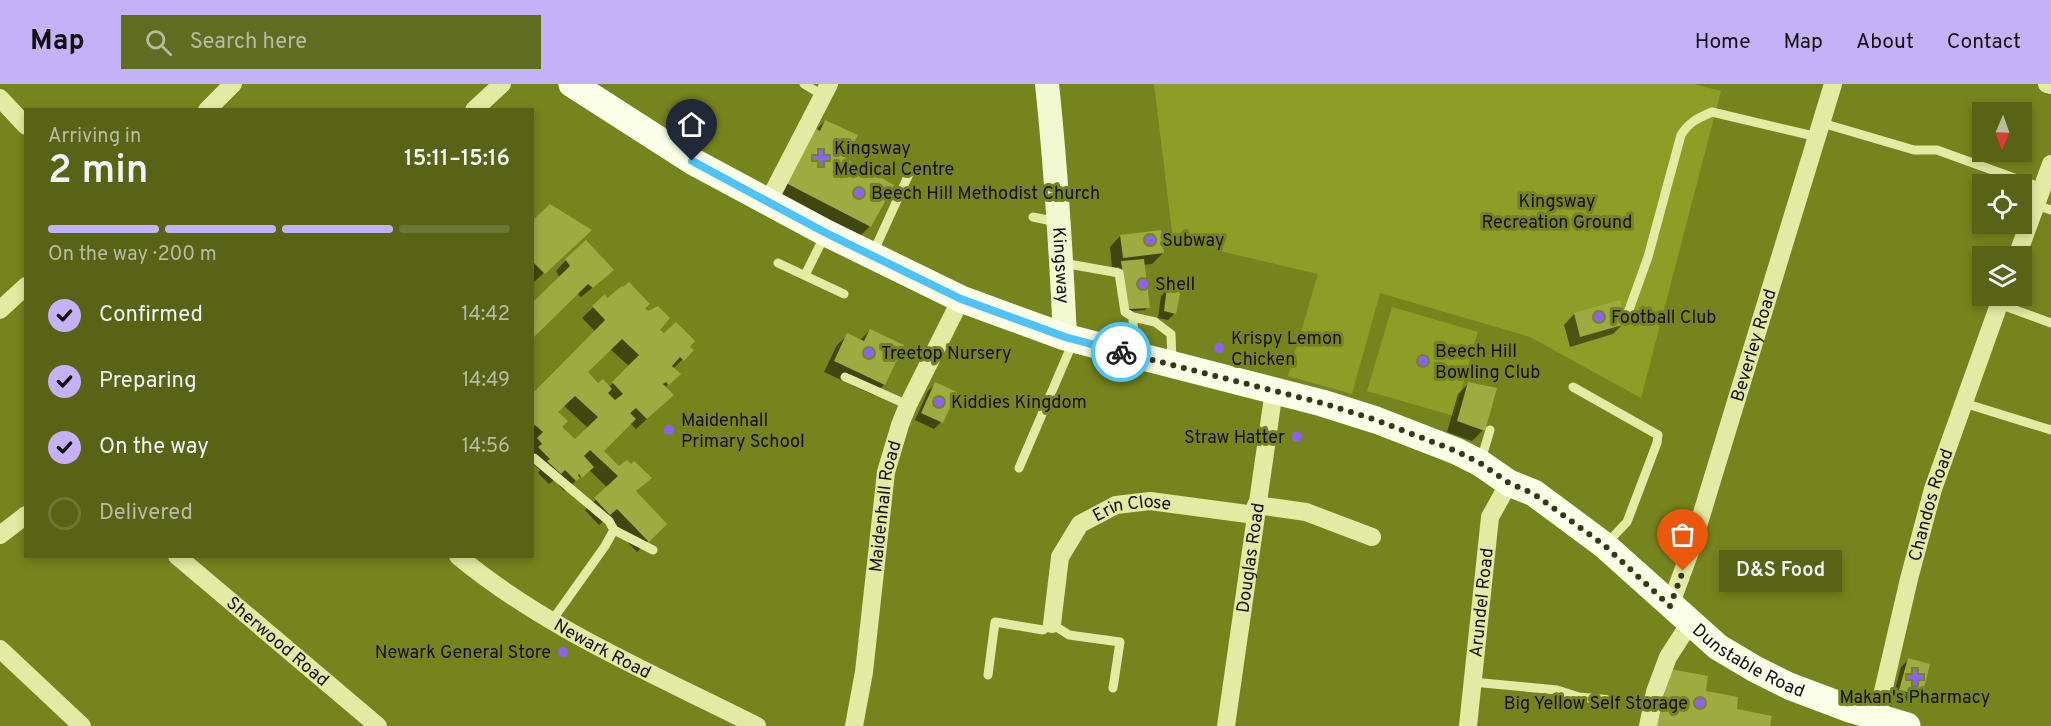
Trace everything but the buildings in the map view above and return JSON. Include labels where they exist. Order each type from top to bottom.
[{"type":"main road","name":"Dunstable Road","points":[[572,84],[692,161],[826,233],[961,299],[1069,338],[1172,366],[1274,390],[1376,420],[1456,451],[1480,463],[1509,483],[1534,494],[1604,545],[1718,647],[1755,669],[1850,718],[1907,726]]},
{"type":"street","points":[[209,108],[233,84]]},
{"type":"street","points":[[476,108],[502,84]]},
{"type":"street","name":"Kingsway","points":[[1047,84],[1069,338]]},
{"type":"street","name":"Beverley Road","points":[[1670,606],[1691,549],[1833,84]]},
{"type":"street","points":[[768,202],[827,90]]},
{"type":"street","points":[[0,98],[24,124]]},
{"type":"street","points":[[2021,246],[2043,201],[2051,164]]},
{"type":"street","points":[[0,310],[24,288]]},
{"type":"street","name":"Maidenhall Road","points":[[854,726],[864,672],[886,472],[908,405],[961,299]]},
{"type":"street","name":"Chandos Road","points":[[1877,722],[1909,579],[1933,489],[1998,306]]},
{"type":"street","name":"Douglas Road","points":[[1226,726],[1274,390]]},
{"type":"street","name":"Arundel Road","points":[[1468,726],[1490,517],[1509,483]]},
{"type":"street","name":"Erin Close","points":[[1052,624],[1060,557],[1080,524],[1116,505],[1150,501],[1306,512],[1372,537]]},
{"type":"street","points":[[0,536],[24,517]]},
{"type":"street","name":"Sherwood Road","points":[[179,558],[378,726]]},
{"type":"street","name":"Newark Road","points":[[460,558],[551,622],[758,726]]},
{"type":"street","points":[[1648,726],[1655,692],[1668,657],[1690,623]]},
{"type":"street","points":[[0,649],[82,726]]},
{"type":"lane","points":[[804,84],[827,90]]},
{"type":"lane","points":[[1625,321],[1648,257],[1681,135],[1687,125],[1696,118],[1712,112],[1820,130],[1914,150],[1937,150],[2043,201]]},
{"type":"lane","points":[[872,256],[909,174]]},
{"type":"lane","points":[[1033,217],[1060,222]]},
{"type":"lane","points":[[805,275],[826,233]]},
{"type":"lane","points":[[778,263],[844,294]]},
{"type":"lane","points":[[1062,263],[1119,273],[1125,312],[1133,317],[1155,321],[1171,334],[1172,366]]},
{"type":"lane","points":[[2013,306],[2051,323]]},
{"type":"lane","points":[[1133,317],[1134,356]]},
{"type":"lane","points":[[1019,468],[1069,338]]},
{"type":"lane","points":[[844,377],[908,405]]},
{"type":"lane","points":[[1573,387],[1658,435],[1627,522],[1604,545]]},
{"type":"lane","points":[[1964,403],[2051,430]]},
{"type":"lane","points":[[1480,463],[1490,430]]},
{"type":"lane","points":[[534,458],[609,521],[614,530],[653,550]]},
{"type":"lane","points":[[551,622],[614,530]]},
{"type":"lane","points":[[988,675],[995,622],[1043,630],[1052,624],[1069,634],[1120,642],[1113,688]]},
{"type":"lane","points":[[1472,682],[1557,690],[1580,697],[1610,700]]},
{"type":"green space","name":"Kingsway Recreation Ground","points":[[1154,84],[1694,84],[1721,91],[1641,398],[1530,337],[1380,293],[1352,394],[1288,376],[1318,274],[1173,240]]},
{"type":"green space","name":"Beech Hill Bowling Club","points":[[1392,307],[1478,332],[1454,416],[1367,391]]},
{"type":"way so far","points":[[1121,352],[1322,403],[1376,420],[1456,451],[1480,463],[1509,483],[1534,494],[1604,545],[1670,606],[1683,571]]},
{"type":"place","name":"Kingsway Medical Centre","points":[[821,158]]},
{"type":"place","name":"Beech Hill Methodist Church","points":[[859,193]]},
{"type":"place","name":"Subway","points":[[1150,240]]},
{"type":"place","name":"Shell","points":[[1143,284]]},
{"type":"place","name":"Football Club","points":[[1599,317]]},
{"type":"place","name":"Krispy Lemon Chicken","points":[[1219,348]]},
{"type":"place","name":"Treetop Nursery","points":[[869,353]]},
{"type":"place","name":"Beech Hill Bowling Club","points":[[1423,361]]},
{"type":"place","name":"Kiddies Kingdom","points":[[939,402]]},
{"type":"place","name":"Maidenhall Primary School","points":[[669,430]]},
{"type":"place","name":"Straw Hatter","points":[[1297,437]]},
{"type":"place","name":"D&S Food","points":[[1683,571]]},
{"type":"place","name":"Newark General Store","points":[[563,652]]},
{"type":"place","name":"Makan's Pharmacy","points":[[1915,677]]},
{"type":"place","name":"Big Yellow Self Storage","points":[[1700,703]]},
{"type":"route","points":[[692,161],[826,233],[961,299],[1065,337],[1121,352]]}]
